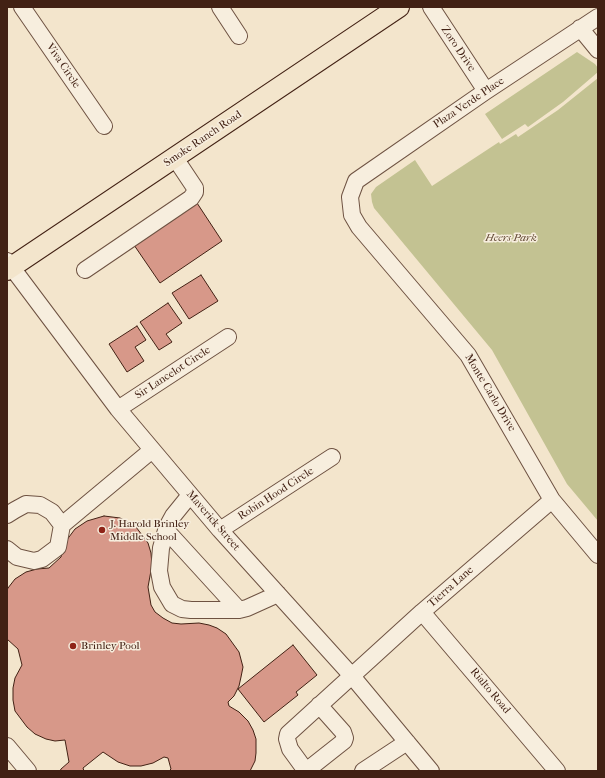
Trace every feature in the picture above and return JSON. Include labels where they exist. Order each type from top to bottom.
[{"type":"main road","name":"Smoke Ranch Road","points":[[8,266],[175,158],[399,7]]},
{"type":"street","name":"Viva Circle","points":[[22,7],[104,126]]},
{"type":"street","points":[[220,7],[239,36]]},
{"type":"street","name":"Zoro Drive","points":[[431,7],[486,91]]},
{"type":"street","name":"Plaza Verde Place","points":[[350,197],[356,181],[486,91],[598,17]]},
{"type":"street","points":[[580,28],[598,50]]},
{"type":"street","points":[[85,270],[191,198],[195,192],[195,188],[175,158]]},
{"type":"street","name":"Monte Carlo Drive","points":[[350,197],[352,215],[359,227],[468,356],[552,500],[598,555]]},
{"type":"street","name":"Maverick Street","points":[[8,266],[118,409],[152,450],[220,530],[352,676],[431,771]]},
{"type":"street","name":"Sir Lancelot Circle","points":[[118,409],[228,337]]},
{"type":"street","points":[[7,549],[17,557],[34,561],[42,559],[58,547],[62,525],[152,450]]},
{"type":"street","name":"Robin Hood Circle","points":[[220,530],[332,457]]},
{"type":"street","points":[[190,495],[173,516],[166,530],[161,548],[159,571],[162,587],[172,604],[182,609],[191,610],[239,610],[278,594]]},
{"type":"street","name":"Tierra Lane","points":[[306,771],[290,749],[286,739],[288,734],[422,612],[552,500]]},
{"type":"street","points":[[7,515],[26,504],[40,505],[52,512],[62,525]]},
{"type":"street","points":[[166,530],[239,610]]},
{"type":"street","name":"Rialto Road","points":[[422,612],[557,771]]},
{"type":"street","points":[[306,771],[344,741],[345,738],[343,732],[319,705]]},
{"type":"street","points":[[363,771],[407,742]]},
{"type":"street","points":[[7,746],[28,771]]},
{"type":"green space","points":[[577,52],[595,64],[598,68],[598,72],[563,102],[528,127],[525,124],[502,139],[485,114]]},
{"type":"green space","name":"Heers Park","points":[[598,78],[598,521],[567,484],[492,350],[374,208],[371,194],[376,187],[415,160],[432,186],[499,142],[500,144],[516,134],[518,137],[558,110]]},
{"type":"building","points":[[197,203],[222,241],[160,283],[134,245]]},
{"type":"building","points":[[201,275],[218,301],[189,319],[172,293]]},
{"type":"building","points":[[168,303],[182,323],[166,334],[172,342],[159,350],[140,322]]},
{"type":"building","points":[[137,326],[146,340],[135,347],[144,361],[127,372],[109,344]]},
{"type":"building","points":[[104,516],[120,518],[128,522],[136,527],[148,543],[152,565],[148,587],[151,605],[155,612],[172,623],[199,623],[217,628],[226,634],[239,652],[243,667],[241,677],[239,686],[234,696],[228,702],[229,706],[239,712],[248,721],[256,739],[255,761],[250,771],[169,771],[171,769],[168,758],[164,757],[153,763],[141,766],[130,766],[118,762],[103,752],[83,768],[84,771],[60,771],[69,762],[65,740],[55,741],[35,734],[27,727],[15,711],[13,688],[15,678],[22,665],[18,649],[7,639],[7,590],[15,579],[26,572],[49,568],[61,557],[66,541],[75,529],[87,521]]},
{"type":"building","points":[[293,645],[317,675],[296,692],[298,695],[264,722],[238,689]]},
{"type":"place","name":"J. Harold Brinley Middle School","points":[[102,530]]},
{"type":"place","name":"Brinley Pool","points":[[73,646]]}]
